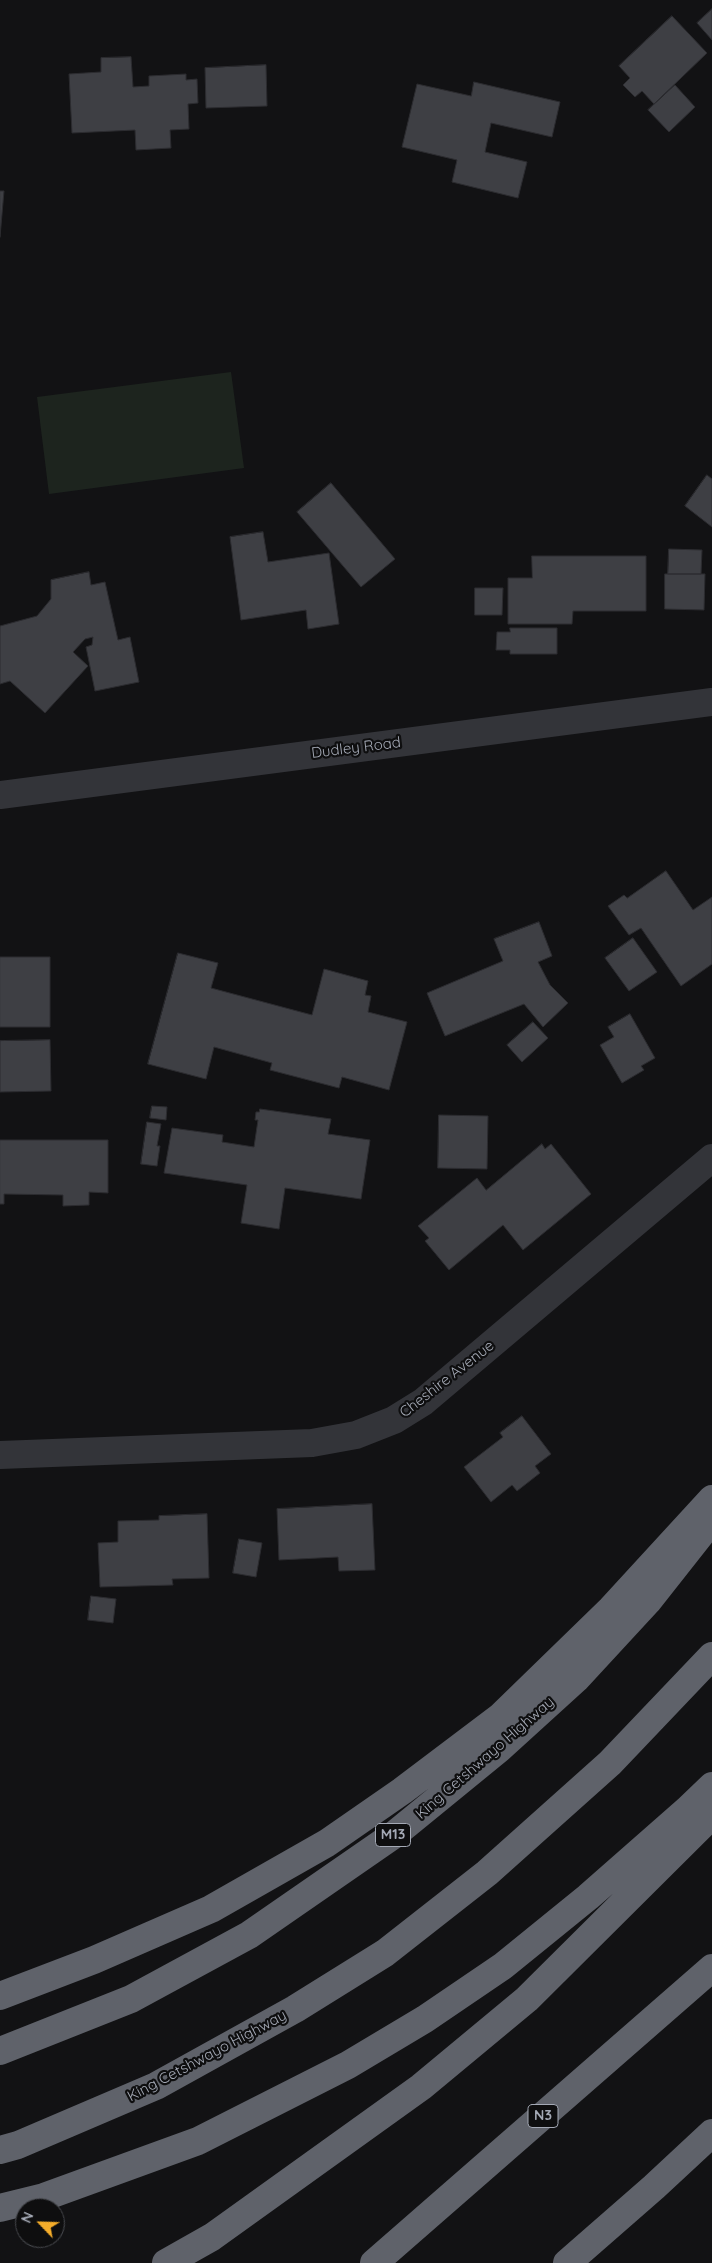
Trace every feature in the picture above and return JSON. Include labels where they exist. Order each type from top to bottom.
[{"type":"highway","points":[[0,1996],[94,1960],[211,1909],[327,1843],[402,1792],[500,1717],[611,1609],[712,1499]]},
{"type":"highway","name":"King Cetshwayo Highway","points":[[0,2051],[131,1999],[249,1935],[395,1834],[499,1749],[576,1679],[648,1601],[712,1520]]},
{"type":"highway","name":"King Cetshwayo Highway","points":[[0,2150],[18,2145],[156,2086],[295,2009],[385,1953],[488,1873],[602,1770],[712,1656]]},
{"type":"highway","points":[[0,2208],[44,2197],[198,2140],[348,2065],[425,2019],[503,1966],[595,1890],[712,1786]]},
{"type":"highway","points":[[166,2263],[212,2236],[428,2081],[527,1999],[712,1815]]},
{"type":"highway","name":"N3","points":[[374,2263],[712,1968]]},
{"type":"highway","points":[[567,2263],[654,2188],[712,2133]]},
{"type":"street","name":"Dudley Road","points":[[0,795],[712,702]]},
{"type":"street","name":"Cheshire Avenue","points":[[0,1455],[312,1443],[356,1435],[394,1420],[423,1402],[712,1158]]},
{"type":"shaded area","points":[[231,372],[244,468],[49,494],[37,397]]},
{"type":"building","points":[[712,9],[712,40],[697,23]]},
{"type":"building","points":[[672,16],[707,53],[654,104],[642,91],[635,97],[623,85],[630,78],[619,66]]},
{"type":"building","points":[[131,57],[133,87],[149,86],[149,76],[186,74],[186,80],[197,79],[198,103],[188,104],[189,129],[170,130],[171,148],[136,150],[135,130],[72,133],[69,74],[101,72],[101,58]]},
{"type":"building","points":[[266,65],[267,106],[206,108],[205,68]]},
{"type":"building","points":[[474,82],[560,102],[552,137],[491,123],[485,152],[527,162],[518,198],[452,182],[457,160],[402,147],[417,84],[471,96]]},
{"type":"building","points":[[675,85],[695,107],[669,132],[648,110]]},
{"type":"building","points":[[0,191],[4,191],[0,237]]},
{"type":"building","points":[[707,475],[712,479],[712,527],[685,506]]},
{"type":"building","points":[[331,483],[395,559],[361,587],[297,512]]},
{"type":"building","points":[[263,532],[268,562],[329,553],[339,624],[308,629],[306,610],[241,620],[230,537]]},
{"type":"building","points":[[669,549],[702,550],[701,574],[668,574]]},
{"type":"building","points":[[532,556],[646,556],[646,611],[573,611],[572,624],[508,624],[508,578],[532,578]]},
{"type":"building","points":[[89,572],[91,585],[105,582],[118,640],[130,637],[139,682],[95,691],[86,647],[92,645],[93,637],[85,639],[73,652],[88,666],[45,713],[10,681],[0,684],[0,626],[37,616],[51,599],[51,580]]},
{"type":"building","points":[[665,574],[705,574],[704,610],[665,609]]},
{"type":"building","points":[[475,588],[503,588],[502,615],[475,615]]},
{"type":"building","points":[[510,628],[557,628],[557,654],[510,654],[510,650],[496,650],[497,632],[510,632]]},
{"type":"building","points":[[666,871],[693,910],[712,897],[712,964],[681,986],[641,928],[629,935],[608,906],[624,895],[627,898]]},
{"type":"building","points":[[539,922],[552,956],[538,962],[550,985],[568,1003],[543,1027],[524,1004],[445,1036],[427,993],[503,961],[494,939]]},
{"type":"building","points":[[633,938],[657,972],[629,991],[605,958]]},
{"type":"building","points":[[178,953],[218,963],[211,988],[312,1015],[324,969],[368,981],[365,995],[371,996],[368,1012],[407,1022],[389,1090],[342,1077],[339,1088],[270,1070],[272,1063],[214,1047],[206,1079],[148,1064]]},
{"type":"building","points":[[0,957],[50,957],[50,1027],[0,1027]]},
{"type":"building","points":[[630,1014],[655,1058],[641,1066],[644,1070],[622,1083],[600,1045],[614,1037],[608,1027]]},
{"type":"building","points":[[533,1022],[548,1038],[522,1062],[507,1045]]},
{"type":"building","points":[[50,1040],[51,1091],[0,1092],[0,1041]]},
{"type":"building","points":[[152,1106],[167,1107],[166,1120],[150,1118]]},
{"type":"building","points":[[260,1109],[331,1119],[328,1134],[370,1140],[361,1199],[285,1188],[279,1229],[241,1223],[247,1185],[164,1173],[172,1128],[223,1135],[222,1142],[254,1147],[258,1120],[255,1120],[256,1112],[259,1112]]},
{"type":"building","points":[[439,1115],[488,1116],[487,1169],[438,1168]]},
{"type":"building","points":[[147,1122],[161,1124],[157,1146],[160,1146],[157,1166],[141,1164]]},
{"type":"building","points":[[0,1140],[108,1140],[108,1193],[89,1192],[89,1205],[63,1206],[63,1195],[4,1194],[4,1204],[0,1204]]},
{"type":"building","points":[[542,1144],[545,1149],[551,1144],[591,1194],[523,1250],[503,1225],[449,1270],[425,1241],[429,1238],[418,1226],[477,1178],[486,1190]]},
{"type":"building","points":[[522,1416],[551,1454],[535,1466],[540,1473],[517,1491],[512,1485],[491,1502],[464,1467],[503,1437],[500,1433]]},
{"type":"building","points":[[372,1504],[375,1570],[339,1571],[338,1557],[279,1560],[277,1509]]},
{"type":"building","points":[[207,1514],[209,1578],[172,1579],[173,1585],[100,1587],[98,1543],[118,1542],[118,1521],[159,1520],[159,1516]]},
{"type":"building","points":[[239,1539],[262,1543],[256,1577],[233,1573]]},
{"type":"building","points":[[91,1596],[116,1599],[113,1623],[88,1620]]}]
